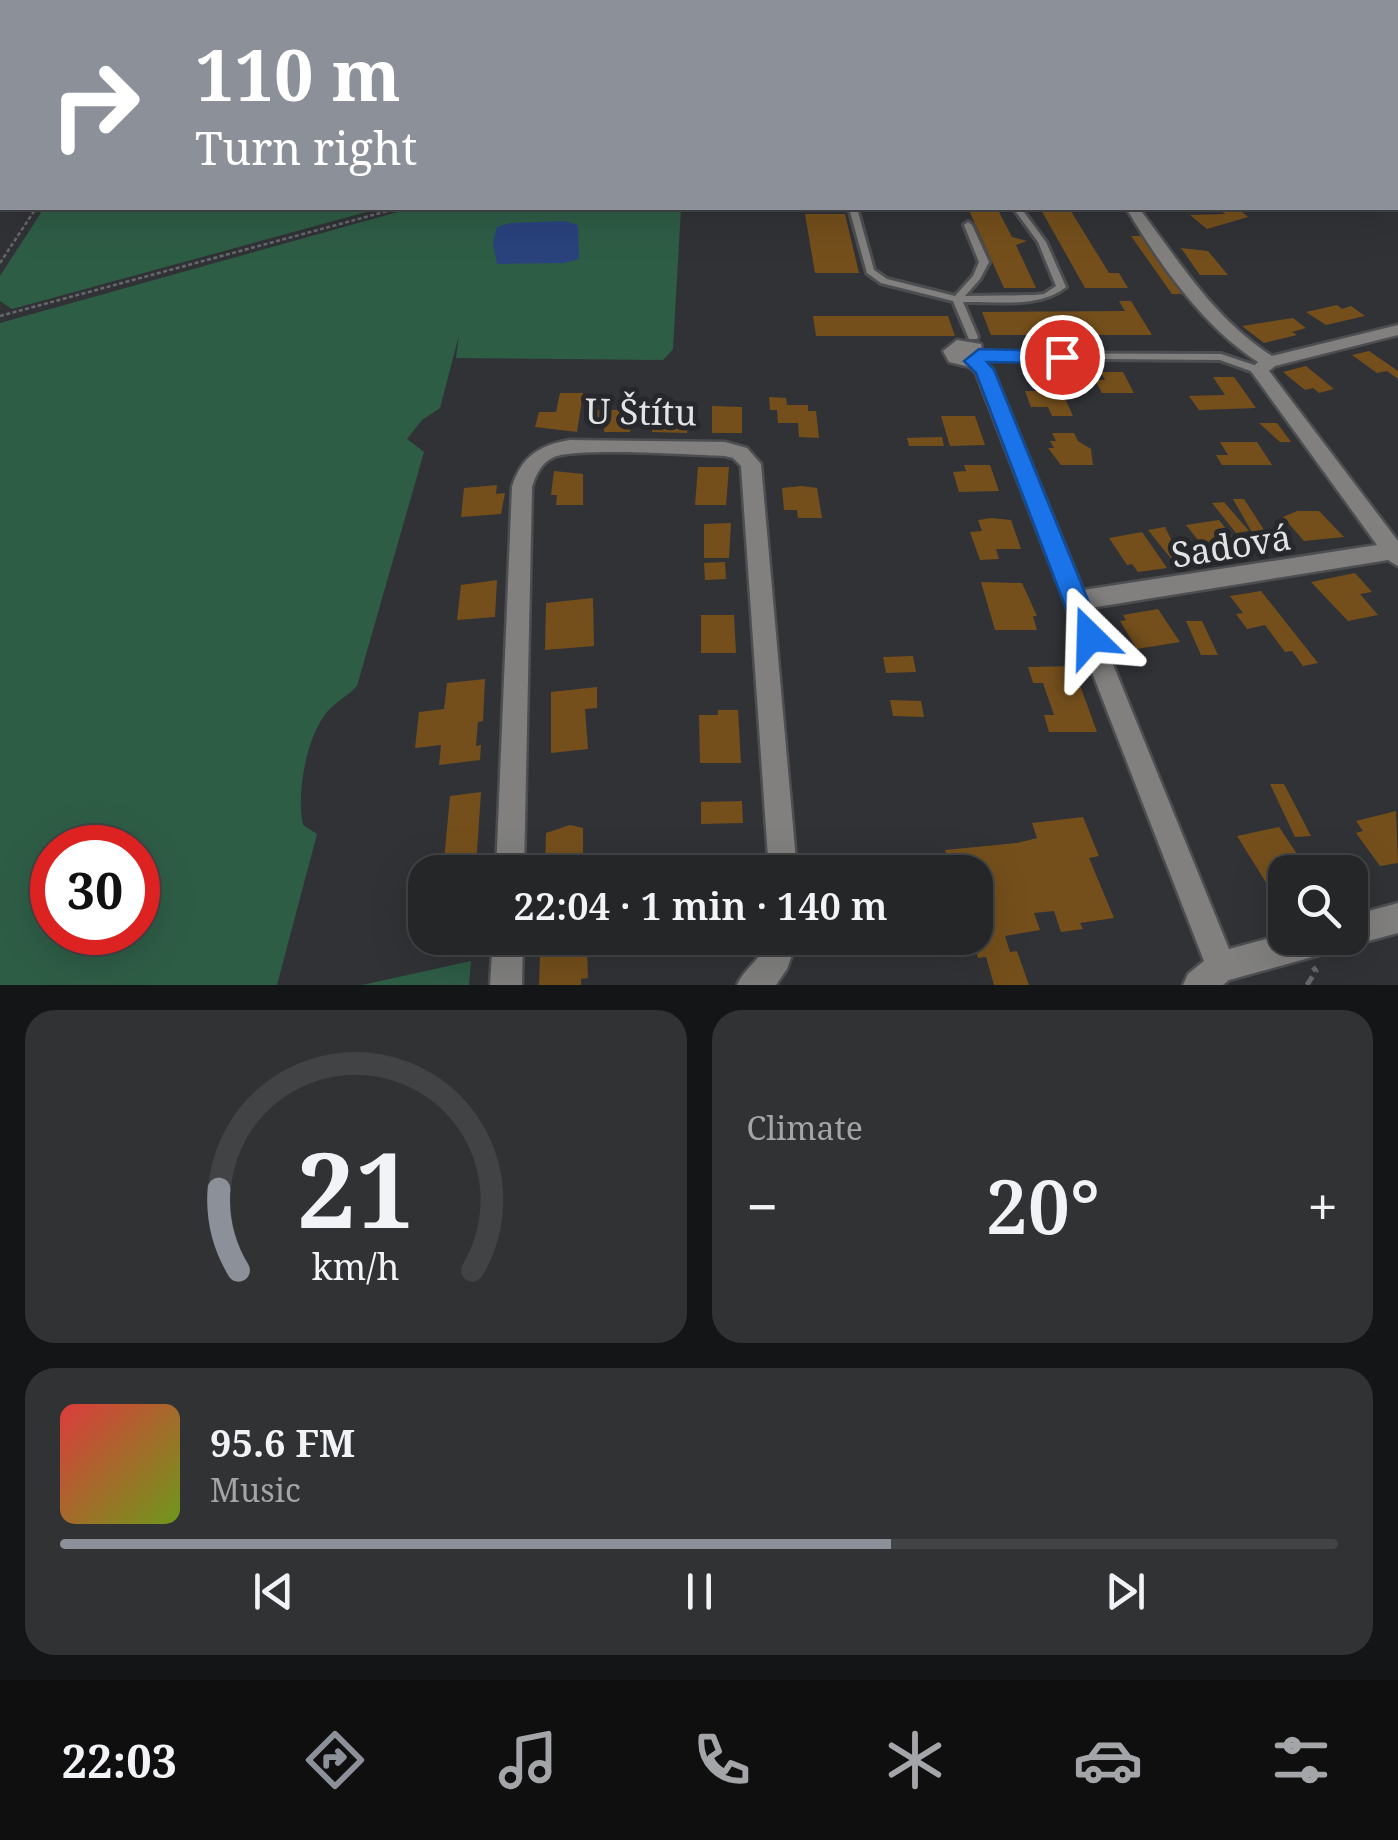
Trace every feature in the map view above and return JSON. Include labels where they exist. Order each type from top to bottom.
[{"type":"street","points":[[1134,210],[1222,328],[1264,366],[1396,552]]},
{"type":"street","points":[[1264,366],[1398,330]]},
{"type":"street","points":[[974,350],[1075,600],[1216,979],[1281,955]]},
{"type":"street","name":"U Štítu","points":[[511,855],[522,487],[535,459],[545,452],[570,447],[725,449],[740,453],[752,464],[782,855]]},
{"type":"street","name":"Sadová","points":[[1075,600],[1396,552]]},
{"type":"street","points":[[1368,926],[1398,918]]},
{"type":"street","points":[[506,985],[507,955]]},
{"type":"street","points":[[753,985],[771,969],[776,955]]},
{"type":"lane","points":[[854,210],[874,276],[957,299],[1047,296],[1060,287],[1042,242],[1018,210]]},
{"type":"lane","points":[[957,299],[977,277],[984,262],[968,225]]},
{"type":"lane","points":[[957,299],[974,350],[1221,358],[1264,366]]},
{"type":"path","points":[[0,263],[35,210]]},
{"type":"path","points":[[0,316],[392,210]]},
{"type":"green space","points":[[43,210],[374,210],[12,309],[0,301],[0,276]]},
{"type":"green space","points":[[405,210],[681,210],[673,349],[663,360],[456,358],[459,335],[440,408],[422,420],[407,439],[424,452],[357,686],[327,712],[308,751],[301,812],[303,825],[317,834],[277,985],[0,985],[0,323]]},
{"type":"green space","points":[[471,961],[469,985],[362,985]]},
{"type":"water","points":[[565,221],[578,225],[579,259],[564,263],[497,264],[493,243],[497,227]]},
{"type":"building","points":[[969,210],[998,210],[1012,237],[1027,241],[1016,245],[1036,288],[1004,288]]},
{"type":"building","points":[[1041,210],[1070,210],[1109,273],[1119,273],[1128,288],[1085,288]]},
{"type":"building","points":[[1239,210],[1248,217],[1207,229],[1190,215],[1226,214],[1222,212]]},
{"type":"building","points":[[805,214],[845,214],[859,273],[815,273]]},
{"type":"building","points":[[1131,236],[1141,236],[1182,294],[1172,294]]},
{"type":"building","points":[[1181,248],[1208,251],[1228,275],[1200,275]]},
{"type":"building","points":[[1119,301],[1131,301],[1152,335],[991,335],[982,312],[1125,311]]},
{"type":"building","points":[[1337,305],[1342,309],[1351,306],[1365,316],[1326,325],[1306,312]]},
{"type":"building","points":[[813,316],[948,316],[955,336],[816,336]]},
{"type":"building","points":[[1293,318],[1306,328],[1292,332],[1297,335],[1264,343],[1242,326]]},
{"type":"building","points":[[1369,351],[1398,371],[1398,379],[1387,371],[1377,373],[1352,355]]},
{"type":"building","points":[[1306,366],[1334,389],[1319,393],[1313,388],[1305,390],[1283,372]]},
{"type":"building","points":[[1101,372],[1123,372],[1134,393],[1102,393],[1095,380],[1105,380]]},
{"type":"building","points":[[1213,377],[1234,377],[1256,408],[1199,410],[1189,396],[1225,395]]},
{"type":"building","points":[[1047,385],[1059,385],[1073,416],[1052,416],[1048,407],[1031,407],[1025,391],[1049,391]]},
{"type":"building","points":[[560,393],[583,393],[577,432],[535,427],[539,412],[556,412]]},
{"type":"building","points":[[769,397],[786,398],[787,405],[808,405],[808,411],[816,411],[819,438],[799,437],[798,423],[778,423],[777,410],[770,410]]},
{"type":"building","points":[[654,403],[681,403],[680,423],[688,423],[687,433],[652,432]]},
{"type":"building","points":[[712,406],[742,407],[742,433],[712,433]]},
{"type":"building","points":[[597,410],[632,410],[630,432],[604,432],[605,423],[595,423]]},
{"type":"building","points":[[941,416],[975,416],[985,445],[950,446]]},
{"type":"building","points":[[1259,423],[1277,423],[1291,442],[1280,442]]},
{"type":"building","points":[[1052,433],[1074,433],[1078,441],[1091,449],[1093,465],[1061,465],[1048,448],[1054,448],[1050,441],[1056,441]]},
{"type":"building","points":[[942,437],[944,446],[909,446],[907,438]]},
{"type":"building","points":[[1220,442],[1257,442],[1272,465],[1222,465],[1216,455],[1228,455]]},
{"type":"building","points":[[964,465],[990,465],[999,491],[959,492],[953,472],[966,471]]},
{"type":"building","points":[[698,467],[729,467],[726,505],[695,505]]},
{"type":"building","points":[[554,471],[583,474],[583,505],[556,505],[557,495],[551,495]]},
{"type":"building","points":[[497,485],[496,494],[505,493],[501,514],[461,517],[464,488]]},
{"type":"building","points":[[782,488],[817,488],[822,518],[798,518],[797,510],[784,510]]},
{"type":"building","points":[[1233,499],[1244,499],[1268,536],[1277,535],[1286,547],[1261,548]]},
{"type":"building","points":[[1224,502],[1249,531],[1236,533],[1212,503]]},
{"type":"building","points":[[1297,511],[1319,511],[1344,537],[1304,541],[1283,517]]},
{"type":"building","points":[[978,520],[1011,520],[1021,549],[996,549],[999,559],[980,560],[970,532],[982,531]]},
{"type":"building","points":[[1219,520],[1246,554],[1213,559],[1186,525]]},
{"type":"building","points":[[731,523],[729,558],[704,558],[704,524]]},
{"type":"building","points":[[1165,527],[1184,565],[1177,566],[1148,530]]},
{"type":"building","points":[[1142,532],[1167,568],[1138,572],[1132,564],[1127,565],[1109,538]]},
{"type":"building","points":[[725,562],[726,579],[705,580],[704,563]]},
{"type":"building","points":[[1355,573],[1372,592],[1360,594],[1378,615],[1348,621],[1311,582]]},
{"type":"building","points":[[497,580],[495,617],[457,620],[461,585]]},
{"type":"building","points":[[981,582],[1022,583],[1037,616],[1033,616],[1037,630],[995,630]]},
{"type":"building","points":[[1261,591],[1318,663],[1303,666],[1292,651],[1285,652],[1265,625],[1247,629],[1236,614],[1243,613],[1230,596]]},
{"type":"building","points":[[593,598],[594,646],[545,650],[546,603]]},
{"type":"building","points":[[1158,609],[1180,642],[1137,649],[1120,621],[1126,620],[1123,615]]},
{"type":"building","points":[[701,615],[734,615],[736,653],[701,653]]},
{"type":"building","points":[[1186,621],[1202,621],[1218,655],[1201,655]]},
{"type":"building","points":[[913,656],[916,672],[886,673],[883,657]]},
{"type":"building","points":[[1073,666],[1097,732],[1049,732],[1044,715],[1054,715],[1043,683],[1033,683],[1028,667]]},
{"type":"building","points":[[485,679],[483,721],[478,722],[476,746],[481,745],[480,760],[439,765],[441,745],[415,748],[419,712],[444,709],[447,683]]},
{"type":"building","points":[[597,687],[597,708],[585,709],[588,749],[551,753],[551,692]]},
{"type":"building","points":[[890,700],[921,701],[924,717],[893,716]]},
{"type":"building","points":[[718,710],[738,710],[741,763],[700,763],[699,715],[718,715]]},
{"type":"building","points":[[1270,784],[1284,784],[1311,836],[1295,837]]},
{"type":"building","points":[[481,792],[477,855],[445,855],[450,796]]},
{"type":"building","points":[[742,801],[743,823],[701,824],[701,802]]},
{"type":"building","points":[[1396,811],[1398,863],[1380,866],[1356,833],[1363,831],[1356,821]]},
{"type":"building","points":[[1083,817],[1099,856],[1089,858],[1114,918],[1080,923],[1083,929],[1061,932],[1054,911],[1034,913],[1040,930],[1005,936],[1010,952],[1017,951],[1029,985],[994,985],[986,957],[977,955],[993,955],[993,855],[947,855],[945,850],[1037,838],[1032,823]]},
{"type":"building","points":[[570,825],[583,828],[583,855],[545,855],[546,833]]},
{"type":"building","points":[[1279,827],[1298,855],[1268,855],[1267,884],[1237,836]]},
{"type":"building","points":[[540,955],[587,955],[588,978],[581,979],[581,985],[539,985]]},
{"type":"route","points":[[1062,357],[979,356],[973,361],[984,370],[1090,637]]}]
